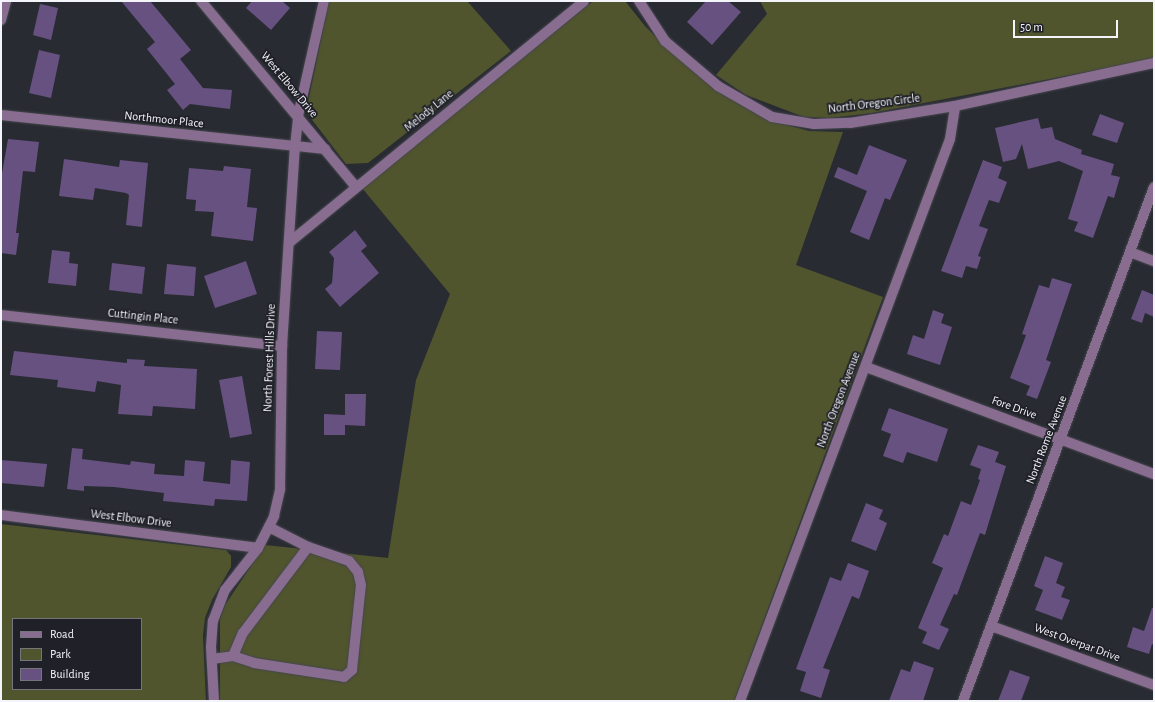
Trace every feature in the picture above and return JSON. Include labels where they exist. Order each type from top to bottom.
[{"type":"street","points":[[1,20],[6,1]]},
{"type":"street","name":"West Elbow Drive","points":[[201,1],[356,187]]},
{"type":"street","name":"North Forest Hills Drive","points":[[214,701],[212,621],[225,590],[258,548],[269,527],[274,516],[280,489],[282,346],[290,242],[295,147],[298,116],[324,1]]},
{"type":"street","name":"Melody Lane","points":[[290,242],[584,1]]},
{"type":"street","name":"North Oregon Circle","points":[[639,1],[665,41],[718,86],[772,117],[814,124],[850,123],[956,106],[1154,63]]},
{"type":"street","name":"North Oregon Avenue","points":[[740,701],[950,139],[956,106]]},
{"type":"street","name":"Northmoor Place","points":[[1,115],[325,149]]},
{"type":"street","name":"North Rome Avenue","points":[[963,701],[1154,187]]},
{"type":"street","points":[[1130,252],[1154,261]]},
{"type":"street","name":"Cuttingin Place","points":[[1,315],[282,346]]},
{"type":"street","name":"Fore Drive","points":[[866,367],[1154,474]]},
{"type":"street","name":"West Elbow Drive","points":[[1,515],[258,548]]},
{"type":"street","points":[[212,659],[233,656],[254,663],[344,677],[352,670],[360,601],[361,584],[358,572],[349,561],[308,547],[269,527]]},
{"type":"street","points":[[233,656],[243,633],[308,547]]},
{"type":"street","name":"West Overpar Drive","points":[[991,626],[1154,685]]},
{"type":"green space","points":[[329,1],[467,1],[511,51],[368,163],[346,164],[306,112]]},
{"type":"green space","points":[[593,1],[625,1],[645,26],[670,51],[709,85],[754,113],[776,122],[809,131],[843,132],[796,265],[883,297],[734,701],[220,701],[220,619],[225,605],[265,545],[388,558],[416,380],[450,294],[362,188]]},
{"type":"green space","points":[[760,1],[1154,1],[1154,59],[872,113],[830,118],[804,117],[746,95],[716,75],[767,14]]},
{"type":"green space","points":[[1,524],[226,550],[231,556],[231,567],[212,600],[205,618],[203,636],[206,701],[1,700]]},
{"type":"building","points":[[121,1],[150,1],[191,50],[180,59],[203,88],[232,90],[230,109],[190,104],[183,110],[167,90],[175,84],[147,49],[155,42]]},
{"type":"building","points":[[252,1],[282,1],[290,8],[271,30],[246,8]]},
{"type":"building","points":[[706,1],[728,1],[741,12],[712,45],[687,22]]},
{"type":"building","points":[[40,4],[58,8],[51,40],[33,35]]},
{"type":"building","points":[[39,50],[60,55],[51,98],[29,93]]},
{"type":"building","points":[[1100,114],[1124,123],[1117,143],[1092,135]]},
{"type":"building","points":[[1038,118],[1041,129],[1052,127],[1055,139],[1082,150],[1081,154],[1114,164],[1111,175],[1120,177],[1114,198],[1108,196],[1093,238],[1074,231],[1078,222],[1068,219],[1083,171],[1059,161],[1028,169],[1022,144],[1016,159],[1003,162],[995,128]]},
{"type":"building","points":[[8,139],[39,142],[35,172],[23,171],[16,233],[19,233],[16,255],[1,253],[1,179]]},
{"type":"building","points":[[869,145],[907,160],[890,200],[885,198],[869,240],[850,232],[867,191],[834,177],[838,167],[857,175]]},
{"type":"building","points":[[64,159],[119,167],[120,160],[148,163],[142,227],[126,225],[129,195],[126,193],[95,188],[93,200],[59,196]]},
{"type":"building","points":[[983,160],[1002,167],[998,178],[1007,182],[999,203],[989,200],[979,226],[988,229],[978,256],[981,257],[977,269],[966,266],[962,278],[941,271]]},
{"type":"building","points":[[224,166],[251,169],[247,207],[257,208],[253,241],[211,236],[214,212],[195,211],[196,200],[186,199],[189,168],[223,171]]},
{"type":"building","points":[[355,230],[367,246],[361,251],[379,273],[340,307],[325,289],[332,283],[334,258],[329,252]]},
{"type":"building","points":[[52,250],[70,252],[69,263],[78,264],[76,286],[48,283]]},
{"type":"building","points":[[246,261],[257,294],[215,308],[204,276]]},
{"type":"building","points":[[112,263],[145,267],[142,294],[109,290]]},
{"type":"building","points":[[167,264],[196,267],[194,296],[164,294]]},
{"type":"building","points":[[1052,278],[1072,284],[1046,360],[1051,362],[1037,399],[1026,395],[1030,386],[1010,378],[1026,335],[1022,334],[1039,285],[1049,288]]},
{"type":"building","points":[[1142,290],[1154,295],[1154,317],[1145,313],[1142,323],[1131,319]]},
{"type":"building","points":[[933,310],[944,314],[941,323],[952,327],[940,365],[907,354],[913,335],[924,339]]},
{"type":"building","points":[[317,331],[342,332],[340,370],[315,369]]},
{"type":"building","points":[[14,351],[127,363],[127,359],[145,360],[144,366],[197,369],[195,409],[153,406],[152,416],[118,414],[121,385],[97,381],[95,392],[57,387],[58,380],[10,375]]},
{"type":"building","points":[[242,376],[252,434],[230,438],[219,380]]},
{"type":"building","points":[[345,394],[366,394],[365,426],[345,425]]},
{"type":"building","points":[[889,408],[948,429],[937,462],[907,452],[903,463],[883,456],[891,434],[881,430]]},
{"type":"building","points":[[324,414],[345,415],[345,435],[324,435]]},
{"type":"building","points":[[978,445],[999,452],[995,462],[1006,466],[985,535],[980,533],[957,595],[954,594],[940,625],[949,629],[939,650],[922,643],[927,632],[918,628],[943,568],[932,563],[944,534],[948,536],[961,501],[971,505],[980,480],[978,479],[981,469],[970,465]]},
{"type":"building","points":[[72,448],[83,449],[82,459],[130,465],[131,461],[155,464],[154,474],[184,476],[185,460],[205,462],[203,481],[230,484],[231,460],[250,462],[247,501],[215,499],[214,506],[163,501],[164,493],[114,487],[84,486],[84,491],[67,489]]},
{"type":"building","points":[[1,460],[47,464],[44,487],[1,483]]},
{"type":"building","points":[[866,503],[883,510],[879,519],[887,523],[876,551],[851,541]]},
{"type":"building","points":[[1045,556],[1063,563],[1056,583],[1065,587],[1061,597],[1070,600],[1062,620],[1035,610],[1043,590],[1034,586]]},
{"type":"building","points":[[848,563],[869,571],[859,599],[852,596],[823,668],[830,670],[821,698],[800,691],[806,672],[796,669],[830,577],[841,581]]},
{"type":"building","points":[[1152,608],[1154,608],[1154,645],[1152,644],[1149,654],[1127,647],[1133,627],[1144,631]]},
{"type":"building","points":[[914,661],[934,668],[923,701],[889,701],[901,669],[910,672]]},
{"type":"building","points":[[1010,670],[1030,677],[1021,701],[998,701]]}]
